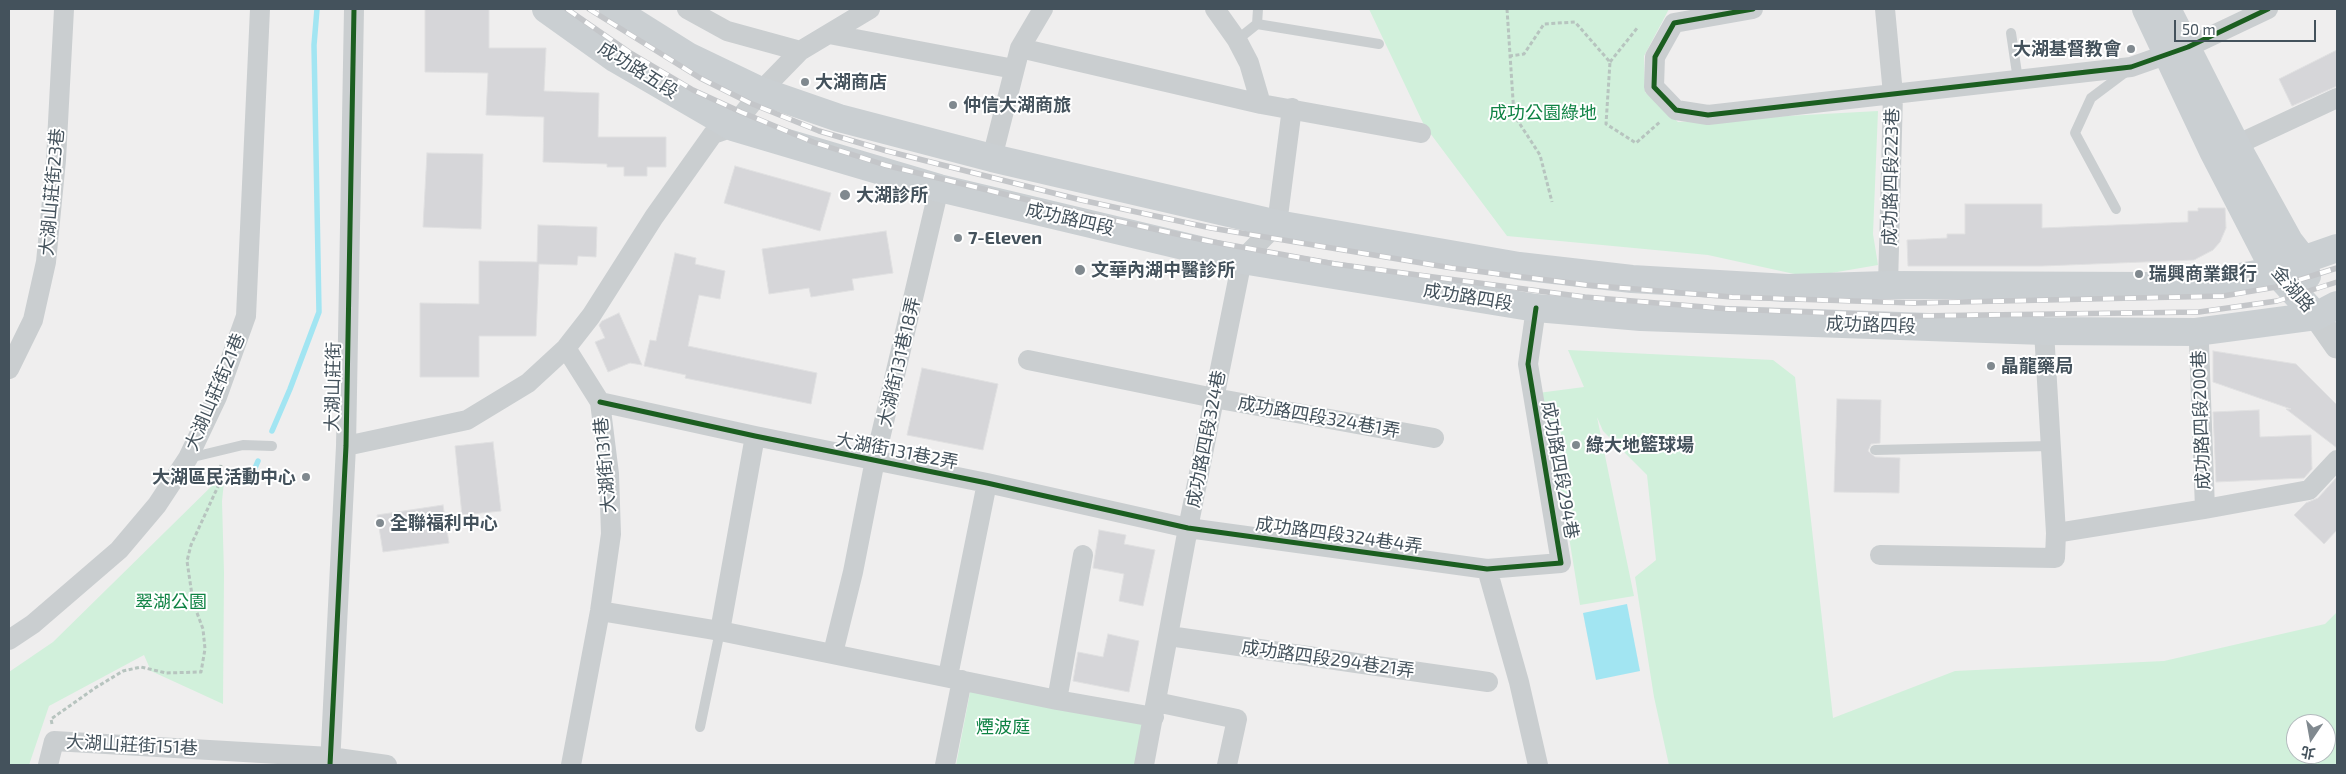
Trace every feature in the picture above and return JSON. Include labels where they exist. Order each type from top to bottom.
[{"type":"main road","name":"成功路五段","points":[[546,9],[616,59],[733,127]]},
{"type":"main road","points":[[613,9],[688,56],[761,90]]},
{"type":"main road","name":"金湖路","points":[[2146,9],[2178,51],[2236,145],[2289,241],[2303,259],[2327,311]]},
{"type":"main road","name":"金湖路","points":[[2167,9],[2178,51],[2213,151],[2274,271],[2327,311]]},
{"type":"main road","name":"成功路四段","points":[[761,90],[839,118],[992,158],[1277,224],[1519,266],[1632,279],[1788,288],[1888,285],[2149,286],[2217,281],[2274,271],[2337,248]]},
{"type":"main road","name":"成功路四段","points":[[733,127],[940,188],[1242,260],[1536,308],[1641,318],[2044,331],[2196,332],[2327,311]]},
{"type":"street","name":"大湖山莊街23巷","points":[[9,369],[33,320],[46,262],[56,160],[64,9]]},
{"type":"street","name":"大湖山莊街21巷","points":[[9,640],[33,624],[119,550],[157,505],[188,458],[217,397],[246,316],[260,9]]},
{"type":"street","name":"大湖山莊街","points":[[330,761],[346,446],[354,9]]},
{"type":"street","points":[[687,9],[727,30],[800,51]]},
{"type":"street","points":[[566,348],[591,316],[654,217],[713,134],[733,127],[761,90],[800,51],[869,9]]},
{"type":"street","points":[[992,158],[1020,48],[1043,9]]},
{"type":"street","points":[[1215,9],[1237,40],[1249,63],[1261,104]]},
{"type":"street","points":[[1753,9],[1674,23],[1655,57],[1654,87],[1676,110],[1708,115],[2131,67],[2178,51],[2268,9]]},
{"type":"street","name":"成功路四段223巷","points":[[1885,9],[1893,94],[1888,285]]},
{"type":"street","points":[[829,34],[1014,69]]},
{"type":"street","points":[[1020,48],[1261,104],[1292,108],[1421,133]]},
{"type":"street","points":[[2236,145],[2337,98]]},
{"type":"street","points":[[1242,260],[1277,224],[1292,108]]},
{"type":"street","name":"大湖街131巷18弄","points":[[833,653],[853,572],[875,460],[940,188]]},
{"type":"street","name":"成功路四段324巷","points":[[1144,765],[1188,528],[1242,260]]},
{"type":"street","name":"成功路四段294巷","points":[[1487,569],[1561,563],[1528,364],[1536,308]]},
{"type":"street","points":[[2327,311],[2337,346]]},
{"type":"street","points":[[1880,555],[2055,558],[2056,533],[2044,331]]},
{"type":"street","name":"成功路四段200巷","points":[[2196,332],[2199,344],[2205,509]]},
{"type":"street","name":"大湖山莊街","points":[[346,446],[467,420],[528,383],[566,348]]},
{"type":"street","name":"大湖街131巷","points":[[566,348],[600,402],[609,474],[611,534],[600,611],[571,765]]},
{"type":"street","name":"成功路四段324巷1弄","points":[[1028,360],[1214,398],[1434,438]]},
{"type":"street","name":"大湖街131巷2弄","points":[[600,402],[986,483],[1188,528]]},
{"type":"street","points":[[720,631],[755,436]]},
{"type":"street","points":[[2056,533],[2309,490],[2337,460]]},
{"type":"street","points":[[945,765],[955,678],[986,483]]},
{"type":"street","name":"成功路四段324巷4弄","points":[[1188,528],[1487,569]]},
{"type":"street","points":[[1057,700],[1083,555]]},
{"type":"street","points":[[1487,569],[1519,682],[1538,765]]},
{"type":"street","points":[[600,611],[720,631],[833,653],[1057,700],[1237,719],[1227,765]]},
{"type":"street","name":"成功路四段294巷21弄","points":[[1169,636],[1488,682]]},
{"type":"street","points":[[48,765],[54,741]]},
{"type":"street","name":"大湖山莊街151巷","points":[[54,741],[387,765]]},
{"type":"lane","points":[[1237,40],[1257,24],[1258,9]]},
{"type":"lane","points":[[1257,24],[1379,44]]},
{"type":"lane","points":[[2010,33],[2018,80]]},
{"type":"lane","points":[[2116,209],[2075,133],[2091,98],[2131,67]]},
{"type":"lane","points":[[188,458],[243,445],[272,446]]},
{"type":"lane","points":[[1875,450],[2050,446]]},
{"type":"lane","points":[[700,727],[720,631]]},
{"type":"path","points":[[1507,9],[1514,115],[1540,155],[1552,202]]},
{"type":"path","points":[[1509,56],[1524,54],[1544,24],[1576,22],[1610,62]]},
{"type":"path","points":[[1638,27],[1610,62],[1606,124],[1636,143],[1663,120]]},
{"type":"path","points":[[54,741],[51,719],[123,671],[141,667],[166,673],[201,672],[205,649],[202,629],[193,602],[187,561],[191,545],[220,482],[223,450]]},
{"type":"green space","name":"成功公園綠地","points":[[1369,9],[1669,9],[1644,56],[1645,92],[1678,122],[1878,111],[1873,234],[1878,265],[1808,277],[1708,255],[1507,236],[1424,125]]},
{"type":"green space","points":[[1568,350],[1773,360],[1795,377],[1833,718],[1955,671],[2164,661],[2325,624],[2337,612],[2337,765],[1669,765],[1654,697],[1635,577],[1656,560],[1647,475],[1603,431],[1597,417],[1634,596],[1580,605],[1564,506],[1538,393],[1584,387]]},
{"type":"green space","name":"翠湖公園","points":[[225,473],[222,501],[224,573],[223,704],[151,671],[144,655],[49,706],[29,765],[9,765],[9,672],[53,642]]},
{"type":"green space","name":"煙波庭","points":[[972,682],[1154,717],[1145,765],[956,765]]},
{"type":"water","points":[[1627,604],[1640,671],[1596,680],[1583,613]]},
{"type":"building","points":[[425,9],[489,9],[489,48],[546,48],[544,91],[599,93],[598,137],[666,137],[666,167],[647,167],[647,176],[624,176],[624,167],[607,167],[607,164],[543,162],[544,117],[486,115],[488,73],[425,72]]},
{"type":"building","points":[[2337,50],[2337,86],[2292,106],[2279,79]]},
{"type":"building","points":[[427,153],[483,154],[481,229],[423,227]]},
{"type":"building","points":[[735,166],[831,193],[820,231],[724,203]]},
{"type":"building","points":[[1965,204],[2042,204],[2042,228],[2188,222],[2188,211],[2198,211],[2198,208],[2225,208],[2226,228],[2220,242],[2213,250],[2194,260],[2042,266],[1908,266],[1907,240],[1947,238],[1947,234],[1965,234]]},
{"type":"building","points":[[538,225],[597,227],[596,257],[578,256],[577,265],[539,264],[536,336],[479,336],[479,377],[420,377],[420,303],[479,304],[479,261],[537,262]]},
{"type":"building","points":[[886,231],[893,273],[852,279],[854,290],[811,297],[809,288],[769,294],[762,249]]},
{"type":"building","points":[[675,253],[696,258],[695,264],[725,271],[720,299],[699,295],[688,346],[817,373],[811,404],[685,378],[686,375],[644,366],[650,340],[656,341]]},
{"type":"building","points":[[619,313],[642,365],[630,363],[608,372],[595,342],[605,338],[599,325],[602,321]]},
{"type":"building","points":[[2213,351],[2296,364],[2337,405],[2337,448],[2286,409],[2291,409],[2213,382]]},
{"type":"building","points":[[922,368],[998,384],[983,450],[907,435]]},
{"type":"building","points":[[1837,399],[1881,400],[1880,443],[1871,444],[1868,451],[1875,457],[1900,458],[1899,493],[1834,492]]},
{"type":"building","points":[[2259,410],[2260,437],[2311,435],[2312,469],[2304,478],[2216,482],[2213,412]]},
{"type":"building","points":[[493,442],[501,511],[462,515],[455,446]]},
{"type":"building","points":[[2337,477],[2337,530],[2324,544],[2294,515],[2306,503],[2318,498]]},
{"type":"building","points":[[443,505],[449,543],[383,552],[377,515]]},
{"type":"building","points":[[1099,530],[1126,535],[1124,544],[1155,550],[1143,606],[1119,601],[1124,574],[1093,568]]},
{"type":"building","points":[[1108,634],[1139,641],[1129,692],[1073,681],[1078,652],[1103,657]]},
{"type":"waterway","points":[[272,431],[319,312],[314,45],[317,9]]},
{"type":"waterway","points":[[250,480],[258,461]]},
{"type":"railway","points":[[567,9],[629,52],[693,90],[813,142],[885,165],[1077,212],[1208,241],[1335,264],[1585,297],[1729,309],[1912,316],[2199,312],[2277,301],[2337,282]]},
{"type":"railway","points":[[589,9],[700,78],[750,103],[819,131],[887,151],[1081,200],[1211,228],[1452,268],[1587,285],[1732,297],[1914,303],[2223,296],[2276,287],[2337,268]]},
{"type":"cycle path","points":[[330,765],[346,446],[354,9]]},
{"type":"cycle path","points":[[1753,9],[1674,23],[1655,57],[1654,87],[1676,110],[1708,115],[2131,67],[2188,47],[2268,9]]},
{"type":"cycle path","points":[[600,402],[755,436],[987,483],[1188,528],[1487,569],[1561,563],[1528,364],[1536,308]]},
{"type":"place","name":"大湖基督教會","points":[[2131,49]]},
{"type":"place","name":"大湖商店","points":[[805,82]]},
{"type":"place","name":"仲信大湖商旅","points":[[953,105]]},
{"type":"place","name":"大湖診所","points":[[845,195]]},
{"type":"place","name":"7-Eleven","points":[[958,238]]},
{"type":"place","name":"文華內湖中醫診所","points":[[1080,270]]},
{"type":"place","name":"瑞興商業銀行","points":[[2139,274]]},
{"type":"place","name":"晶龍藥局","points":[[1991,366]]},
{"type":"place","name":"綠大地籃球場","points":[[1576,445]]},
{"type":"place","name":"大湖區民活動中心","points":[[306,477]]},
{"type":"place","name":"全聯福利中心","points":[[380,523]]}]
